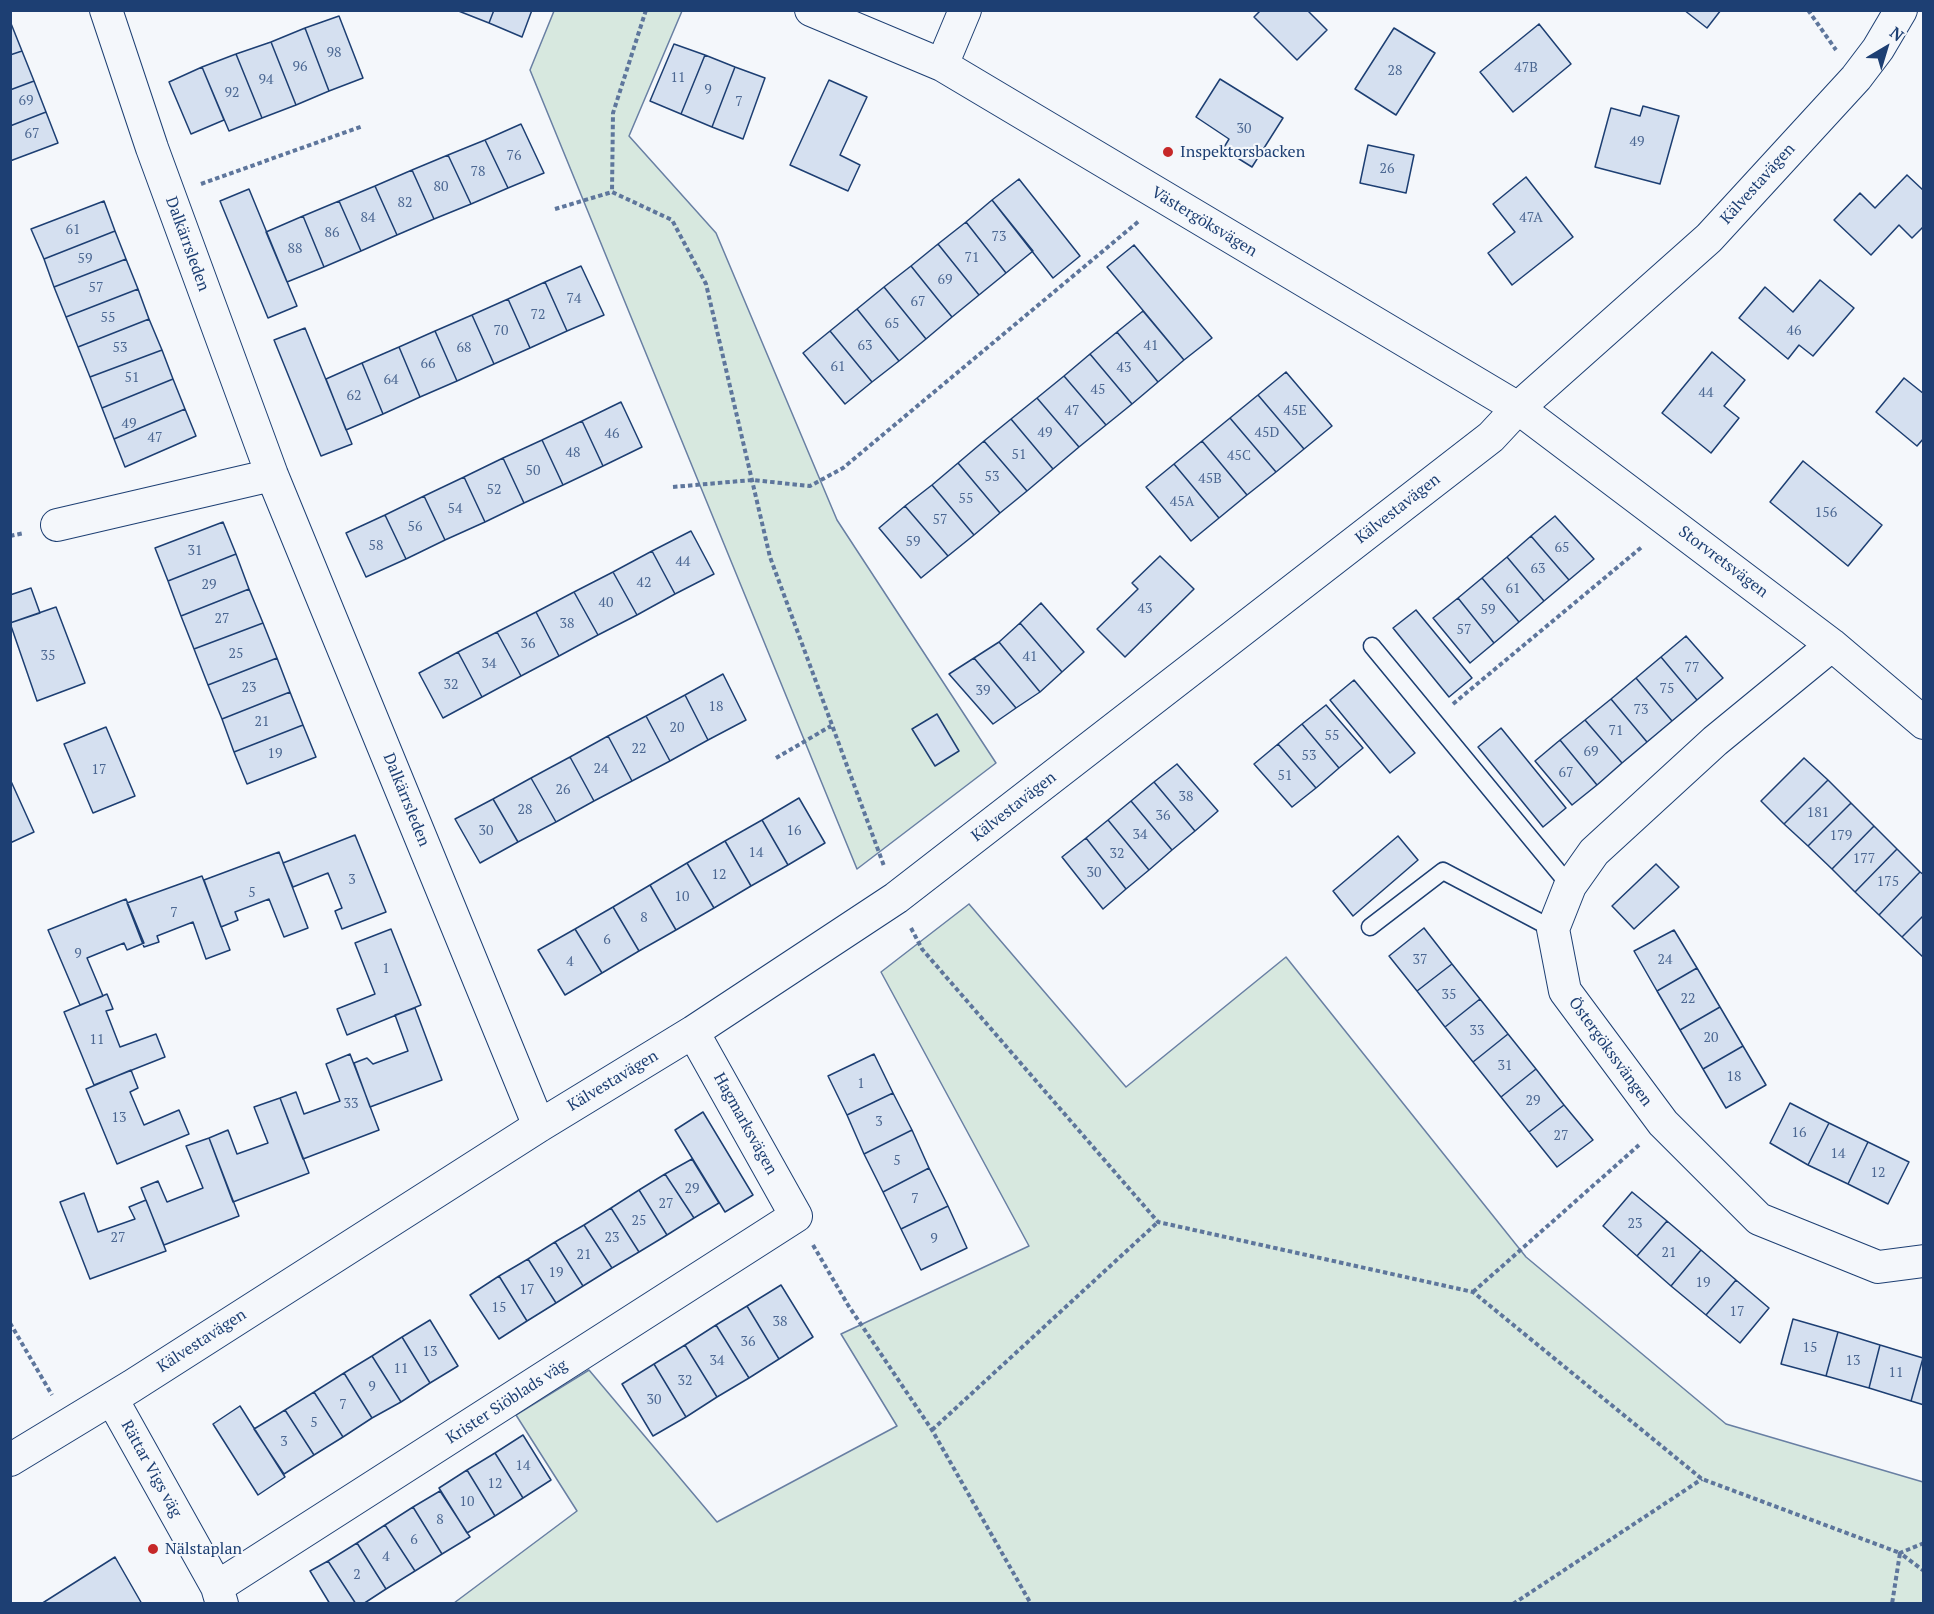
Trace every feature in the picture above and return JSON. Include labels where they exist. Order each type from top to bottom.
[{"type":"street","name":"Dalkärrsleden","points":[[106,10],[169,196],[272,475],[539,1126]]},
{"type":"street","points":[[811,10],[942,65],[964,10]]},
{"type":"street","name":"Kälvestavägen","points":[[10,1460],[112,1399],[539,1126],[693,1032],[896,898],[1491,437],[1518,408],[1709,238],[1856,78],[1878,49],[1901,10]]},
{"type":"street","name":"Västergöksvägen","points":[[942,65],[1518,408]]},
{"type":"street","name":"Storvretsvägen","points":[[1518,408],[1832,645],[1923,723]]},
{"type":"street","points":[[57,525],[272,475]]},
{"type":"street","points":[[1553,929],[1570,886],[1594,852],[1714,741],[1832,645]]},
{"type":"street","name":"Östergökssvängen","points":[[1553,929],[1565,991],[1663,1123],[1759,1219],[1878,1267],[1923,1261]]},
{"type":"street","name":"Hagmarksvägen","points":[[693,1032],[796,1216]]},
{"type":"street","name":"Krister Siöblads väg","points":[[219,1595],[796,1216]]},
{"type":"street","name":"Rättar Vigs väg","points":[[112,1399],[219,1595]]},
{"type":"lane","points":[[1372,646],[1570,886]]},
{"type":"lane","points":[[1370,927],[1443,871],[1553,929]]},
{"type":"path","points":[[612,192],[613,113],[646,10]]},
{"type":"path","points":[[1808,10],[1856,78]]},
{"type":"path","points":[[169,196],[363,126]]},
{"type":"path","points":[[555,209],[612,192],[672,219],[706,284],[770,557],[896,898],[922,950],[1158,1222],[1473,1292],[1702,1479],[1900,1553],[1923,1570]]},
{"type":"path","points":[[673,488],[752,480],[810,486],[843,468],[1166,199]]},
{"type":"path","points":[[1434,720],[1671,522]]},
{"type":"path","points":[[776,758],[831,726]]},
{"type":"path","points":[[1473,1292],[1663,1123]]},
{"type":"path","points":[[796,1216],[848,1305],[932,1430],[1031,1604]]},
{"type":"path","points":[[932,1430],[1158,1222]]},
{"type":"path","points":[[10,1323],[69,1424]]},
{"type":"path","points":[[1513,1604],[1702,1479]]},
{"type":"path","points":[[1900,1553],[1923,1543]]},
{"type":"path","points":[[1892,1604],[1900,1553]]},
{"type":"shaded area","points":[[554,11],[682,11],[629,136],[716,233],[837,520],[996,763],[857,869],[530,70]]},
{"type":"shaded area","points":[[969,904],[1126,1087],[1286,957],[1526,1257],[1726,1424],[1923,1482],[1923,1603],[454,1603],[577,1511],[516,1415],[589,1370],[717,1522],[897,1426],[841,1334],[1029,1246],[881,972]]},
{"type":"building","points":[[456,10],[494,10],[489,23]]},
{"type":"building","points":[[494,10],[532,10],[522,37],[489,23]]},
{"type":"building","points":[[1261,10],[1307,10],[1327,30],[1297,60],[1254,17]]},
{"type":"building","points":[[1684,10],[1721,10],[1707,28]]},
{"type":"building","points":[[339,16],[363,78],[329,91],[305,28]]},
{"type":"building","points":[[10,21],[22,51],[10,55]]},
{"type":"building","points":[[1539,24],[1571,64],[1513,112],[1480,72]]},
{"type":"building","points":[[305,28],[329,91],[296,105],[271,42]]},
{"type":"building","points":[[1394,28],[1435,53],[1396,115],[1355,89]]},
{"type":"building","points":[[271,42],[296,105],[262,118],[236,54]]},
{"type":"building","points":[[674,44],[705,55],[681,114],[650,101]]},
{"type":"building","points":[[22,51],[34,81],[10,90],[10,55]]},
{"type":"building","points":[[236,54],[262,118],[229,131],[202,67]]},
{"type":"building","points":[[705,55],[735,67],[712,127],[681,114]]},
{"type":"building","points":[[202,67],[224,120],[191,134],[169,82]]},
{"type":"building","points":[[735,67],[765,78],[743,139],[712,127]]},
{"type":"building","points":[[1220,79],[1283,118],[1252,167],[1223,149],[1229,139],[1196,117]]},
{"type":"building","points":[[829,80],[867,97],[840,155],[860,165],[848,191],[790,165]]},
{"type":"building","points":[[34,81],[46,112],[10,126],[10,90]]},
{"type":"building","points":[[1643,106],[1679,116],[1660,184],[1595,167],[1611,108],[1640,116]]},
{"type":"building","points":[[46,112],[58,143],[10,161],[10,126]]},
{"type":"building","points":[[521,124],[544,173],[508,188],[485,140]]},
{"type":"building","points":[[485,140],[508,188],[471,204],[448,155]]},
{"type":"building","points":[[1368,145],[1414,155],[1406,193],[1360,183]]},
{"type":"building","points":[[448,155],[471,204],[434,219],[412,170]]},
{"type":"building","points":[[412,170],[434,219],[397,235],[375,186]]},
{"type":"building","points":[[1907,175],[1924,191],[1924,226],[1912,238],[1899,225],[1871,255],[1834,220],[1860,193],[1875,208]]},
{"type":"building","points":[[1526,177],[1573,237],[1512,285],[1488,253],[1515,232],[1493,204]]},
{"type":"building","points":[[1019,179],[1080,256],[1053,278],[992,200]]},
{"type":"building","points":[[375,186],[397,235],[361,251],[339,201]]},
{"type":"building","points":[[249,189],[297,306],[268,318],[220,201]]},
{"type":"building","points":[[992,200],[1033,251],[1006,273],[966,222]]},
{"type":"building","points":[[104,201],[115,231],[44,259],[31,229]]},
{"type":"building","points":[[339,201],[361,251],[324,267],[303,216]]},
{"type":"building","points":[[303,216],[324,267],[287,282],[266,232]]},
{"type":"building","points":[[966,222],[1006,273],[979,295],[938,244]]},
{"type":"building","points":[[115,231],[126,259],[54,287],[44,259]]},
{"type":"building","points":[[938,244],[979,295],[952,317],[911,266]]},
{"type":"building","points":[[1134,245],[1212,338],[1184,360],[1107,267]]},
{"type":"building","points":[[126,259],[138,289],[66,317],[54,287]]},
{"type":"building","points":[[581,266],[604,315],[567,331],[545,282]]},
{"type":"building","points":[[911,266],[952,317],[926,339],[884,287]]},
{"type":"building","points":[[1820,280],[1854,308],[1813,356],[1799,345],[1788,359],[1739,318],[1765,287],[1793,312]]},
{"type":"building","points":[[545,282],[567,331],[530,348],[508,299]]},
{"type":"building","points":[[884,287],[926,339],[899,361],[857,309]]},
{"type":"building","points":[[138,289],[149,319],[78,347],[66,317]]},
{"type":"building","points":[[508,299],[530,348],[494,364],[472,315]]},
{"type":"building","points":[[857,309],[899,361],[872,382],[830,331]]},
{"type":"building","points":[[1143,311],[1184,360],[1158,382],[1117,332]]},
{"type":"building","points":[[472,315],[494,364],[457,381],[435,331]]},
{"type":"building","points":[[149,319],[162,350],[90,377],[78,347]]},
{"type":"building","points":[[305,328],[352,444],[321,456],[274,340]]},
{"type":"building","points":[[435,331],[457,381],[420,397],[399,347]]},
{"type":"building","points":[[830,331],[872,382],[845,404],[803,353]]},
{"type":"building","points":[[1117,332],[1158,382],[1132,404],[1090,354]]},
{"type":"building","points":[[399,347],[420,397],[383,414],[362,363]]},
{"type":"building","points":[[162,350],[173,379],[102,408],[90,377]]},
{"type":"building","points":[[1712,352],[1745,380],[1724,406],[1739,418],[1711,453],[1662,413]]},
{"type":"building","points":[[1090,354],[1132,404],[1106,425],[1064,376]]},
{"type":"building","points":[[362,363],[383,414],[346,430],[326,379]]},
{"type":"building","points":[[1286,372],[1332,426],[1304,449],[1258,395]]},
{"type":"building","points":[[1064,376],[1106,425],[1079,447],[1037,398]]},
{"type":"building","points":[[1904,378],[1924,394],[1924,438],[1917,446],[1876,412]]},
{"type":"building","points":[[173,379],[185,409],[114,439],[102,408]]},
{"type":"building","points":[[1258,395],[1304,449],[1276,472],[1230,418]]},
{"type":"building","points":[[1037,398],[1079,447],[1053,469],[1011,419]]},
{"type":"building","points":[[621,402],[642,447],[603,466],[582,421]]},
{"type":"building","points":[[185,409],[196,436],[125,467],[114,439]]},
{"type":"building","points":[[1230,418],[1276,472],[1247,495],[1202,441]]},
{"type":"building","points":[[1011,419],[1053,469],[1027,491],[984,441]]},
{"type":"building","points":[[582,421],[603,466],[563,485],[542,440]]},
{"type":"building","points":[[542,440],[563,485],[524,503],[503,458]]},
{"type":"building","points":[[984,441],[1027,491],[1000,513],[958,463]]},
{"type":"building","points":[[1202,441],[1247,495],[1219,518],[1174,464]]},
{"type":"building","points":[[503,458],[524,503],[485,522],[464,477]]},
{"type":"building","points":[[1803,461],[1882,525],[1848,566],[1770,502]]},
{"type":"building","points":[[958,463],[1000,513],[974,535],[932,485]]},
{"type":"building","points":[[1174,464],[1219,518],[1191,541],[1146,487]]},
{"type":"building","points":[[464,477],[485,522],[445,540],[424,496]]},
{"type":"building","points":[[932,485],[974,535],[948,556],[905,506]]},
{"type":"building","points":[[424,496],[445,540],[406,559],[385,515]]},
{"type":"building","points":[[905,506],[948,556],[921,578],[879,528]]},
{"type":"building","points":[[385,515],[406,559],[366,577],[346,533]]},
{"type":"building","points":[[1555,516],[1594,559],[1569,580],[1531,536]]},
{"type":"building","points":[[223,522],[236,554],[168,581],[155,548]]},
{"type":"building","points":[[691,531],[714,574],[675,594],[652,551]]},
{"type":"building","points":[[1531,536],[1569,580],[1544,601],[1507,557]]},
{"type":"building","points":[[652,551],[675,594],[637,615],[613,572]]},
{"type":"building","points":[[236,554],[249,589],[181,616],[168,581]]},
{"type":"building","points":[[1160,556],[1194,589],[1125,657],[1097,629],[1138,589],[1132,583]]},
{"type":"building","points":[[1507,557],[1544,601],[1519,622],[1482,578]]},
{"type":"building","points":[[613,572],[637,615],[598,635],[574,592]]},
{"type":"building","points":[[1482,578],[1519,622],[1494,643],[1458,598]]},
{"type":"building","points":[[31,588],[40,613],[10,623],[10,595]]},
{"type":"building","points":[[249,589],[263,623],[194,649],[181,616]]},
{"type":"building","points":[[574,592],[598,635],[559,656],[536,612]]},
{"type":"building","points":[[1458,598],[1494,643],[1470,663],[1433,618]]},
{"type":"building","points":[[1041,603],[1084,652],[1062,672],[1020,623]]},
{"type":"building","points":[[56,607],[85,683],[37,701],[10,623]]},
{"type":"building","points":[[1416,610],[1472,678],[1449,697],[1393,628]]},
{"type":"building","points":[[536,612],[559,656],[521,676],[497,632]]},
{"type":"building","points":[[263,623],[277,658],[208,685],[194,649]]},
{"type":"building","points":[[1020,623],[1062,672],[1040,692],[999,642]]},
{"type":"building","points":[[497,632],[521,676],[482,697],[458,652]]},
{"type":"building","points":[[1686,636],[1723,678],[1697,700],[1661,657]]},
{"type":"building","points":[[999,642],[1040,692],[1016,708],[974,658]]},
{"type":"building","points":[[458,652],[482,697],[443,718],[419,673]]},
{"type":"building","points":[[1661,657],[1697,700],[1672,721],[1636,678]]},
{"type":"building","points":[[277,658],[290,692],[222,719],[208,685]]},
{"type":"building","points":[[974,658],[1016,708],[993,724],[949,674]]},
{"type":"building","points":[[723,674],[746,720],[708,740],[685,695]]},
{"type":"building","points":[[1636,678],[1672,721],[1647,742],[1611,699]]},
{"type":"building","points":[[1354,680],[1415,753],[1390,773],[1330,700]]},
{"type":"building","points":[[290,692],[303,725],[234,752],[222,719]]},
{"type":"building","points":[[685,695],[708,740],[670,761],[646,716]]},
{"type":"building","points":[[1611,699],[1647,742],[1622,763],[1585,720]]},
{"type":"building","points":[[1326,705],[1363,748],[1339,768],[1302,724]]},
{"type":"building","points":[[937,714],[959,751],[935,766],[912,729]]},
{"type":"building","points":[[646,716],[670,761],[632,781],[608,736]]},
{"type":"building","points":[[1585,720],[1622,763],[1597,785],[1560,740]]},
{"type":"building","points":[[1302,724],[1339,768],[1316,788],[1278,744]]},
{"type":"building","points":[[303,725],[316,757],[247,784],[234,752]]},
{"type":"building","points":[[106,727],[135,796],[93,813],[64,744]]},
{"type":"building","points":[[1501,728],[1566,808],[1543,827],[1478,747]]},
{"type":"building","points":[[608,736],[632,781],[594,801],[570,757]]},
{"type":"building","points":[[1560,740],[1597,785],[1572,805],[1535,761]]},
{"type":"building","points":[[1278,744],[1316,788],[1292,807],[1254,764]]},
{"type":"building","points":[[570,757],[594,801],[556,822],[531,778]]},
{"type":"building","points":[[1804,758],[1828,780],[1784,824],[1761,801]]},
{"type":"building","points":[[1177,764],[1218,811],[1195,831],[1154,782]]},
{"type":"building","points":[[531,778],[556,822],[518,842],[493,799]]},
{"type":"building","points":[[10,779],[34,832],[10,843]]},
{"type":"building","points":[[1828,780],[1851,803],[1808,846],[1784,824]]},
{"type":"building","points":[[1154,782],[1195,831],[1172,850],[1131,801]]},
{"type":"building","points":[[799,798],[825,843],[788,865],[762,820]]},
{"type":"building","points":[[493,799],[518,842],[480,863],[455,819]]},
{"type":"building","points":[[1131,801],[1172,850],[1149,870],[1108,820]]},
{"type":"building","points":[[1851,803],[1874,826],[1832,869],[1808,846]]},
{"type":"building","points":[[762,820],[788,865],[751,886],[725,841]]},
{"type":"building","points":[[1108,820],[1149,870],[1126,889],[1086,838]]},
{"type":"building","points":[[1874,826],[1897,849],[1855,892],[1832,869]]},
{"type":"building","points":[[355,835],[386,912],[342,929],[335,911],[342,908],[328,873],[293,887],[283,863]]},
{"type":"building","points":[[1398,836],[1418,860],[1353,916],[1333,891]]},
{"type":"building","points":[[1086,838],[1126,889],[1103,909],[1062,857]]},
{"type":"building","points":[[725,841],[751,886],[714,908],[687,863]]},
{"type":"building","points":[[1897,849],[1920,872],[1879,915],[1855,892]]},
{"type":"building","points":[[279,852],[308,928],[284,937],[269,899],[235,912],[238,920],[221,927],[204,880]]},
{"type":"building","points":[[687,863],[714,908],[676,930],[650,885]]},
{"type":"building","points":[[1656,864],[1679,887],[1634,929],[1612,906]]},
{"type":"building","points":[[1920,872],[1924,875],[1924,915],[1902,937],[1879,915]]},
{"type":"building","points":[[202,876],[230,950],[206,959],[193,922],[157,936],[159,942],[144,947],[127,903]]},
{"type":"building","points":[[650,885],[676,930],[639,951],[613,907]]},
{"type":"building","points":[[126,899],[144,943],[127,950],[124,943],[87,958],[103,996],[80,1005],[48,930]]},
{"type":"building","points":[[613,907],[639,951],[602,973],[575,929]]},
{"type":"building","points":[[1924,915],[1924,958],[1902,937]]},
{"type":"building","points":[[1424,928],[1452,964],[1417,991],[1389,956]]},
{"type":"building","points":[[391,929],[421,1005],[347,1035],[337,1009],[375,994],[355,943]]},
{"type":"building","points":[[575,929],[602,973],[565,995],[538,950]]},
{"type":"building","points":[[1674,930],[1697,968],[1657,991],[1634,951]]},
{"type":"building","points":[[1452,964],[1480,999],[1445,1027],[1417,991]]},
{"type":"building","points":[[1697,968],[1720,1007],[1680,1030],[1657,991]]},
{"type":"building","points":[[107,994],[113,1009],[106,1011],[120,1047],[156,1034],[165,1057],[94,1085],[64,1012]]},
{"type":"building","points":[[1480,999],[1508,1034],[1473,1062],[1445,1027]]},
{"type":"building","points":[[1720,1007],[1743,1046],[1703,1069],[1680,1030]]},
{"type":"building","points":[[415,1008],[442,1080],[370,1107],[354,1063],[367,1058],[373,1064],[408,1051],[395,1015]]},
{"type":"building","points":[[1508,1034],[1536,1069],[1501,1097],[1473,1062]]},
{"type":"building","points":[[1743,1046],[1766,1085],[1726,1108],[1703,1069]]},
{"type":"building","points":[[350,1054],[379,1130],[303,1159],[280,1098],[296,1092],[304,1114],[340,1101],[326,1064]]},
{"type":"building","points":[[874,1054],[893,1093],[847,1115],[828,1076]]},
{"type":"building","points":[[1536,1069],[1564,1105],[1529,1132],[1501,1097]]},
{"type":"building","points":[[131,1070],[138,1088],[130,1092],[144,1125],[179,1110],[189,1134],[117,1164],[86,1089]]},
{"type":"building","points":[[893,1093],[912,1130],[864,1154],[847,1115]]},
{"type":"building","points":[[280,1098],[309,1173],[233,1202],[209,1138],[228,1130],[237,1154],[268,1143],[254,1107]]},
{"type":"building","points":[[1790,1103],[1829,1123],[1808,1165],[1770,1143]]},
{"type":"building","points":[[1564,1105],[1593,1140],[1557,1167],[1529,1132]]},
{"type":"building","points":[[703,1112],[753,1195],[725,1212],[675,1130]]},
{"type":"building","points":[[1829,1123],[1868,1142],[1848,1184],[1808,1165]]},
{"type":"building","points":[[912,1130],[929,1168],[883,1192],[864,1154]]},
{"type":"building","points":[[209,1138],[239,1216],[164,1245],[141,1188],[158,1181],[167,1202],[203,1188],[186,1146]]},
{"type":"building","points":[[1868,1142],[1909,1162],[1888,1204],[1848,1184]]},
{"type":"building","points":[[692,1159],[719,1203],[694,1218],[665,1174]]},
{"type":"building","points":[[929,1168],[948,1206],[901,1229],[883,1192]]},
{"type":"building","points":[[665,1174],[694,1218],[667,1235],[639,1190]]},
{"type":"building","points":[[639,1190],[667,1235],[639,1252],[611,1208]]},
{"type":"building","points":[[1632,1192],[1667,1221],[1637,1256],[1603,1226]]},
{"type":"building","points":[[84,1193],[98,1232],[135,1219],[129,1207],[146,1200],[166,1251],[90,1279],[60,1202]]},
{"type":"building","points":[[948,1206],[967,1248],[921,1270],[901,1229]]},
{"type":"building","points":[[611,1208],[639,1252],[612,1268],[584,1225]]},
{"type":"building","points":[[1667,1221],[1701,1250],[1671,1286],[1637,1256]]},
{"type":"building","points":[[584,1225],[612,1268],[583,1286],[555,1242]]},
{"type":"building","points":[[555,1242],[583,1286],[556,1303],[528,1259]]},
{"type":"building","points":[[1701,1250],[1736,1280],[1706,1315],[1671,1286]]},
{"type":"building","points":[[528,1259],[556,1303],[527,1321],[499,1276]]},
{"type":"building","points":[[499,1276],[527,1321],[499,1339],[470,1295]]},
{"type":"building","points":[[1736,1280],[1769,1308],[1740,1343],[1706,1315]]},
{"type":"building","points":[[781,1285],[813,1337],[779,1359],[747,1306]]},
{"type":"building","points":[[747,1306],[779,1359],[749,1378],[716,1325]]},
{"type":"building","points":[[1793,1319],[1838,1332],[1826,1376],[1781,1364]]},
{"type":"building","points":[[430,1320],[458,1366],[430,1383],[402,1337]]},
{"type":"building","points":[[716,1325],[749,1378],[717,1397],[685,1345]]},
{"type":"building","points":[[1838,1332],[1880,1345],[1869,1388],[1826,1376]]},
{"type":"building","points":[[402,1337],[430,1383],[401,1402],[372,1356]]},
{"type":"building","points":[[685,1345],[717,1397],[686,1417],[654,1364]]},
{"type":"building","points":[[1880,1345],[1923,1358],[1911,1401],[1869,1388]]},
{"type":"building","points":[[372,1356],[401,1402],[372,1418],[344,1373]]},
{"type":"building","points":[[1924,1359],[1924,1405],[1911,1401]]},
{"type":"building","points":[[654,1364],[686,1417],[653,1436],[622,1384]]},
{"type":"building","points":[[344,1373],[372,1418],[343,1437],[314,1392]]},
{"type":"building","points":[[314,1392],[343,1437],[314,1455],[285,1410]]},
{"type":"building","points":[[240,1406],[285,1477],[258,1495],[213,1424]]},
{"type":"building","points":[[285,1410],[314,1455],[284,1474],[254,1429]]},
{"type":"building","points":[[523,1435],[551,1480],[523,1498],[495,1453]]},
{"type":"building","points":[[495,1453],[523,1498],[495,1516],[467,1470]]},
{"type":"building","points":[[467,1470],[495,1516],[467,1533],[439,1488]]},
{"type":"building","points":[[440,1491],[470,1537],[442,1554],[413,1507]]},
{"type":"building","points":[[413,1507],[442,1554],[415,1571],[385,1525]]},
{"type":"building","points":[[385,1525],[415,1571],[386,1589],[357,1543]]},
{"type":"building","points":[[357,1543],[386,1589],[363,1604],[356,1604],[328,1561]]},
{"type":"building","points":[[115,1557],[142,1604],[41,1604]]},
{"type":"building","points":[[328,1561],[356,1604],[330,1604],[310,1571]]},
{"type":"place","name":"Inspektorsbacken","points":[[1168,152]]},
{"type":"place","name":"Nälstaplan","points":[[153,1549]]}]
